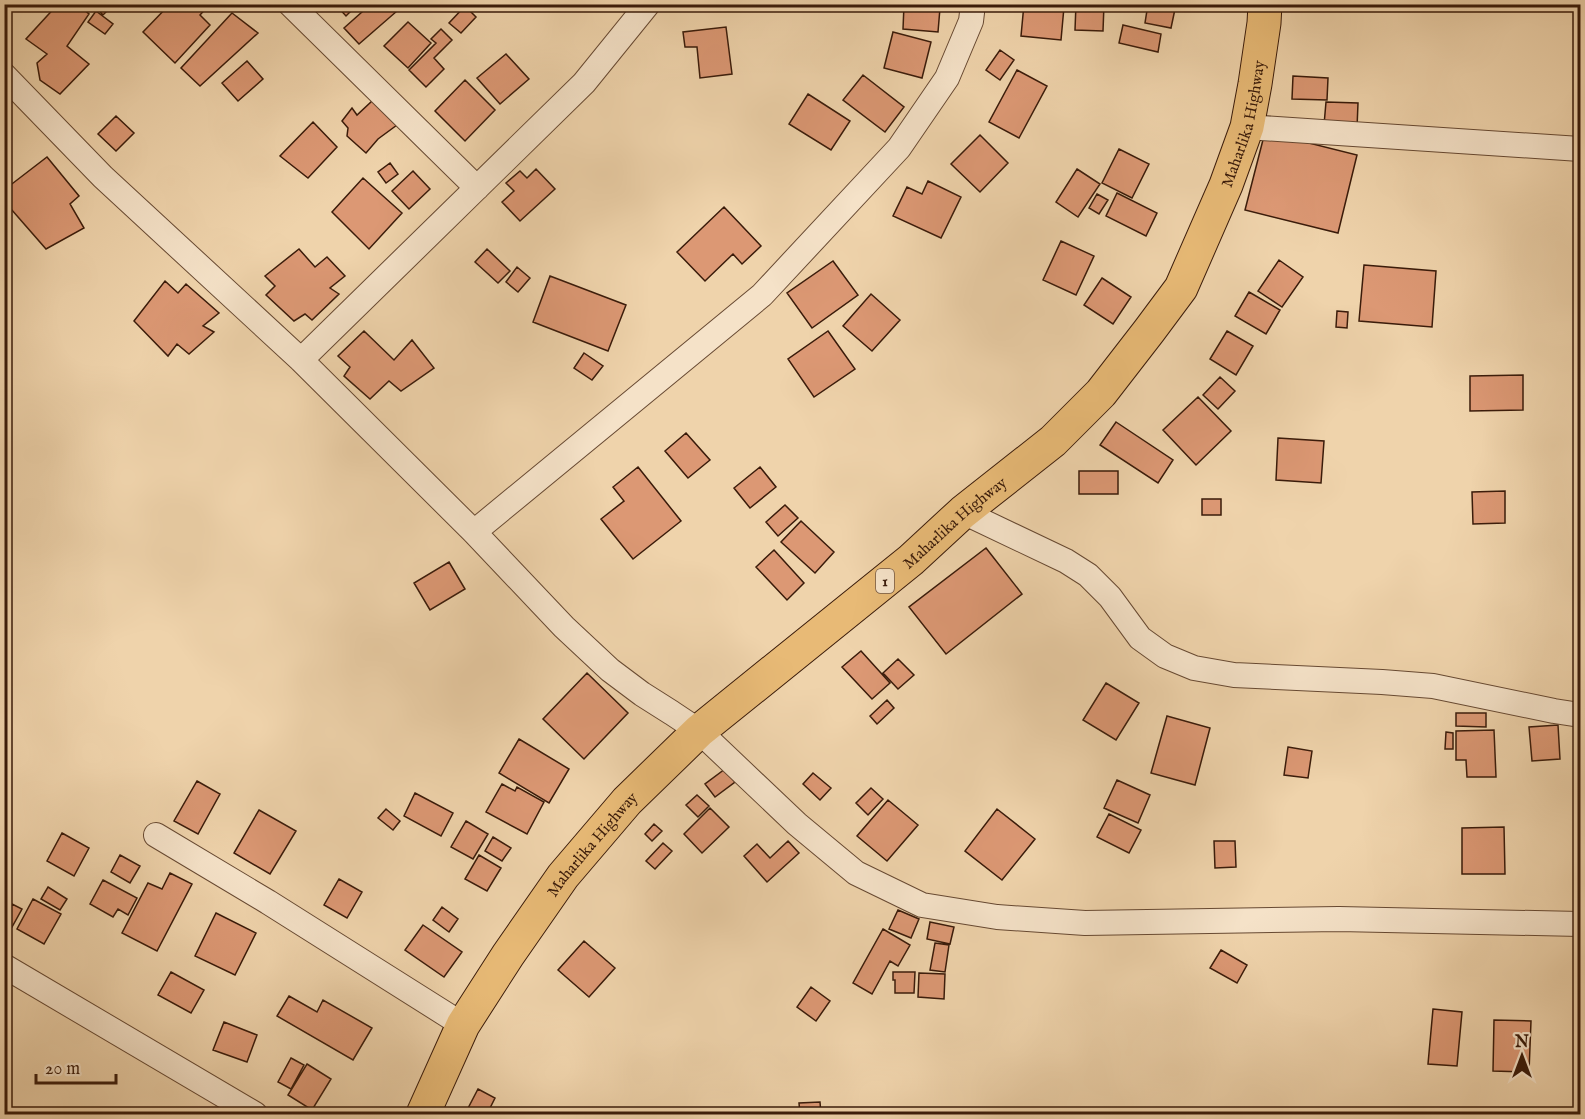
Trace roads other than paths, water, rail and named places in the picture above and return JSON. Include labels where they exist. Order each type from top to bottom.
[{"type":"highway","name":"Maharlika Highway","points":[[423,1114],[463,1025],[508,955],[563,876],[627,801],[699,731],[911,560],[963,512],[1053,441],[1101,393],[1181,288],[1226,185],[1247,127],[1256,84],[1265,4]]},
{"type":"street","points":[[290,4],[477,189]]},
{"type":"street","points":[[301,360],[584,83],[648,4]]},
{"type":"street","points":[[474,532],[770,286],[899,148],[947,78],[970,21],[973,4]]},
{"type":"street","points":[[4,75],[103,177],[301,360],[474,532],[564,627],[610,670],[699,731],[797,824],[856,873],[922,904],[998,917],[1085,923],[1339,919],[1581,924]]},
{"type":"street","points":[[1247,127],[1581,149]]},
{"type":"street","points":[[963,512],[1066,561],[1088,575],[1110,597],[1140,638],[1165,656],[1194,668],[1234,675],[1433,686],[1581,715]]},
{"type":"street","points":[[156,835],[268,902],[463,1025]]},
{"type":"street","points":[[4,966],[255,1114]]}]
